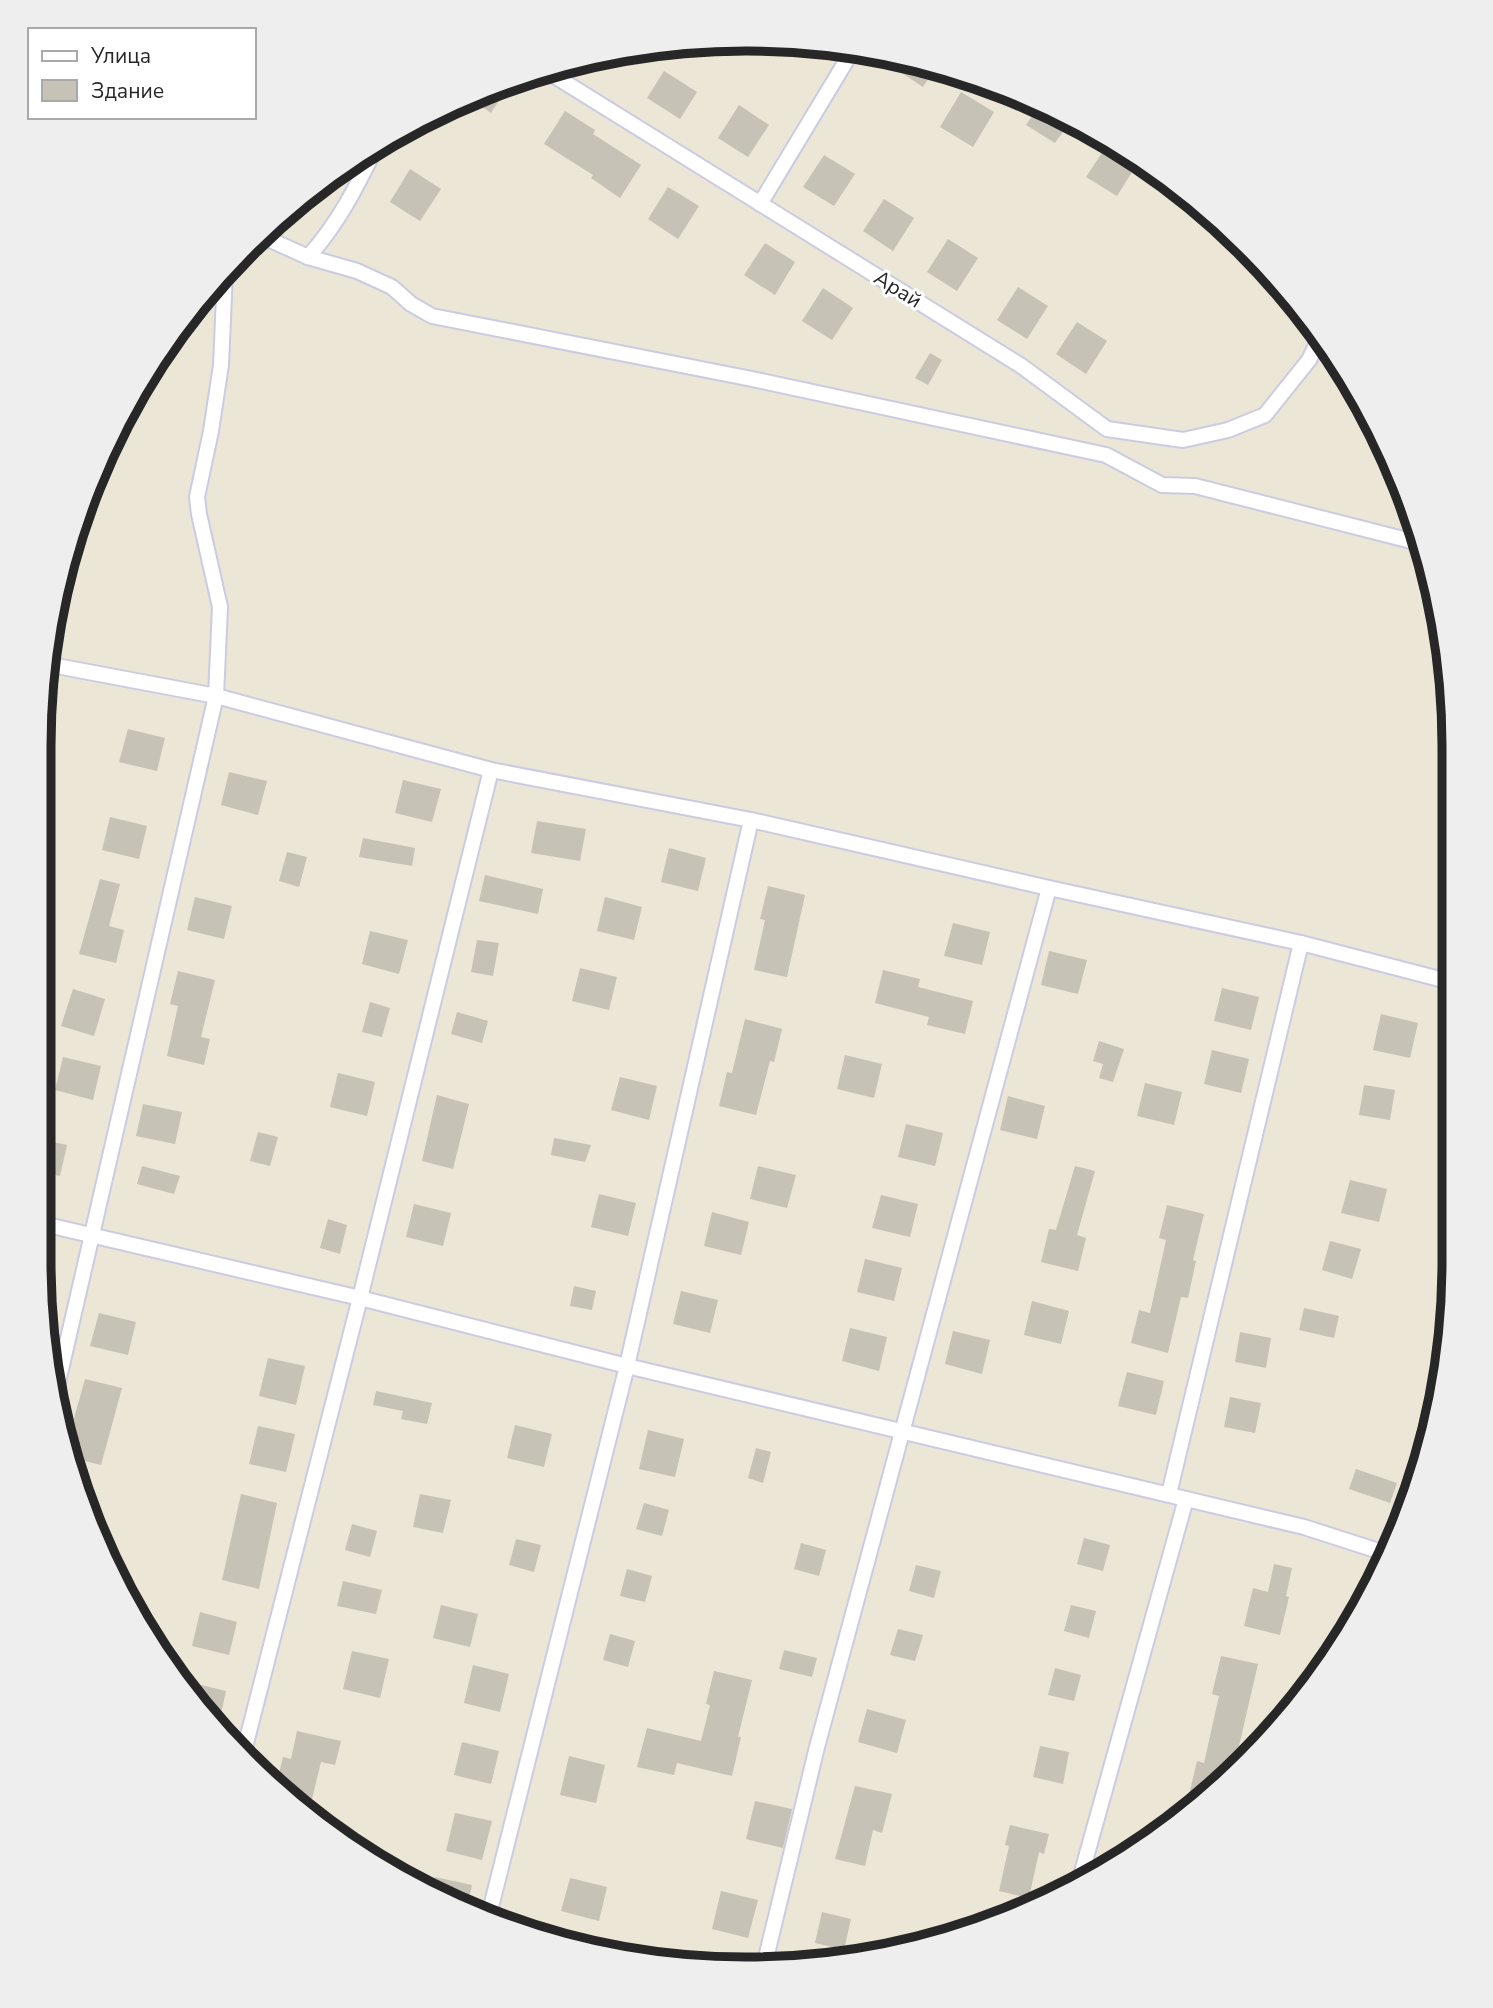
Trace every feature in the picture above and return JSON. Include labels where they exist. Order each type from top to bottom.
[{"type":"street","points":[[760,204],[848,59]]},
{"type":"street","name":"Арай","points":[[556,77],[1020,365],[1107,429],[1183,440],[1228,430],[1265,415],[1309,360],[1315,347]]},
{"type":"street","points":[[308,257],[328,235],[368,163]]},
{"type":"street","points":[[270,240],[308,257],[357,271],[393,287],[411,304],[432,316],[752,379],[1106,455],[1163,485],[1195,486],[1411,541]]},
{"type":"street","points":[[60,1373],[216,696],[220,607],[197,497],[221,365],[224,287]]},
{"type":"street","points":[[56,666],[216,696],[491,770],[751,820],[1301,943],[1442,980]]},
{"type":"street","points":[[246,1744],[491,770]]},
{"type":"street","points":[[491,1908],[627,1366],[751,820]]},
{"type":"street","points":[[766,1957],[817,1747],[1049,888]]},
{"type":"street","points":[[1170,1494],[1301,943]]},
{"type":"street","points":[[51,1226],[360,1298],[901,1432],[1170,1494],[1304,1527],[1378,1551]]},
{"type":"street","points":[[1083,1870],[1186,1499]]},
{"type":"building","points":[[891,66],[931,75],[923,87]]},
{"type":"building","points":[[664,71],[697,92],[680,119],[647,98]]},
{"type":"building","points":[[961,92],[994,112],[973,147],[940,127]]},
{"type":"building","points":[[502,96],[491,113],[479,105]]},
{"type":"building","points":[[739,105],[769,125],[748,157],[718,138]]},
{"type":"building","points":[[565,111],[595,130],[593,134],[641,165],[620,198],[591,178],[593,175],[544,144]]},
{"type":"building","points":[[1034,114],[1065,129],[1055,143],[1026,125]]},
{"type":"building","points":[[1104,150],[1134,169],[1117,196],[1086,177]]},
{"type":"building","points":[[824,155],[855,174],[834,206],[803,187]]},
{"type":"building","points":[[410,169],[441,189],[420,221],[390,202]]},
{"type":"building","points":[[668,187],[699,206],[678,239],[648,219]]},
{"type":"building","points":[[884,199],[914,218],[893,251],[863,231]]},
{"type":"building","points":[[948,239],[978,258],[957,291],[927,272]]},
{"type":"building","points":[[765,243],[795,262],[775,295],[744,275]]},
{"type":"building","points":[[1018,287],[1048,306],[1027,339],[997,320]]},
{"type":"building","points":[[823,288],[853,308],[832,340],[802,321]]},
{"type":"building","points":[[1077,322],[1107,341],[1086,374],[1056,354]]},
{"type":"building","points":[[930,353],[942,360],[928,385],[915,378]]},
{"type":"building","points":[[128,729],[165,738],[157,771],[119,762]]},
{"type":"building","points":[[229,772],[267,781],[258,815],[221,805]]},
{"type":"building","points":[[403,780],[441,789],[432,822],[395,813]]},
{"type":"building","points":[[110,817],[147,826],[139,859],[102,850]]},
{"type":"building","points":[[537,821],[586,829],[580,861],[531,853]]},
{"type":"building","points":[[363,838],[415,848],[412,866],[359,857]]},
{"type":"building","points":[[669,848],[706,858],[698,891],[661,882]]},
{"type":"building","points":[[287,852],[307,857],[299,887],[279,881]]},
{"type":"building","points":[[485,875],[543,889],[538,914],[479,901]]},
{"type":"building","points":[[100,879],[120,884],[109,926],[124,930],[116,963],[79,954]]},
{"type":"building","points":[[768,886],[805,895],[787,977],[754,970],[765,920],[760,919]]},
{"type":"building","points":[[195,897],[232,906],[224,939],[187,930]]},
{"type":"building","points":[[605,897],[642,907],[634,940],[597,931]]},
{"type":"building","points":[[953,923],[990,932],[982,965],[944,956]]},
{"type":"building","points":[[370,931],[408,940],[399,974],[362,964]]},
{"type":"building","points":[[477,940],[499,943],[493,976],[471,972]]},
{"type":"building","points":[[1049,951],[1087,960],[1078,994],[1041,985]]},
{"type":"building","points":[[580,968],[617,977],[609,1010],[572,1001]]},
{"type":"building","points":[[883,970],[920,979],[918,987],[973,1001],[965,1034],[927,1025],[929,1017],[875,1003]]},
{"type":"building","points":[[178,971],[215,980],[201,1037],[210,1039],[204,1065],[167,1056],[178,1006],[170,1004]]},
{"type":"building","points":[[1222,988],[1259,997],[1251,1030],[1214,1021]]},
{"type":"building","points":[[73,989],[105,999],[94,1036],[61,1026]]},
{"type":"building","points":[[370,1002],[390,1008],[382,1037],[362,1032]]},
{"type":"building","points":[[457,1012],[488,1021],[482,1043],[451,1034]]},
{"type":"building","points":[[1381,1014],[1418,1023],[1410,1058],[1373,1050]]},
{"type":"building","points":[[745,1019],[782,1029],[774,1062],[770,1061],[756,1115],[719,1106],[727,1072],[732,1073]]},
{"type":"building","points":[[1099,1041],[1124,1049],[1113,1082],[1099,1078],[1103,1064],[1093,1061]]},
{"type":"building","points":[[1212,1050],[1249,1059],[1241,1093],[1204,1084]]},
{"type":"building","points":[[845,1055],[882,1064],[874,1098],[837,1089]]},
{"type":"building","points":[[63,1057],[101,1066],[93,1100],[55,1090]]},
{"type":"building","points":[[338,1073],[375,1082],[367,1116],[330,1107]]},
{"type":"building","points":[[620,1077],[657,1086],[649,1120],[611,1110]]},
{"type":"building","points":[[1145,1083],[1182,1092],[1174,1125],[1137,1116]]},
{"type":"building","points":[[1364,1085],[1395,1090],[1390,1120],[1359,1115]]},
{"type":"building","points":[[437,1095],[469,1104],[453,1169],[422,1161]]},
{"type":"building","points":[[1008,1096],[1045,1106],[1037,1139],[1000,1130]]},
{"type":"building","points":[[143,1104],[182,1112],[175,1144],[136,1136]]},
{"type":"building","points":[[906,1124],[943,1133],[935,1166],[898,1157]]},
{"type":"building","points":[[258,1132],[278,1137],[270,1166],[250,1161]]},
{"type":"building","points":[[554,1138],[591,1145],[585,1162],[551,1155]]},
{"type":"building","points":[[51,1142],[67,1145],[60,1176],[51,1174]]},
{"type":"building","points":[[142,1166],[180,1176],[174,1194],[137,1184]]},
{"type":"building","points":[[758,1166],[796,1175],[787,1208],[750,1199]]},
{"type":"building","points":[[1075,1166],[1095,1171],[1077,1235],[1086,1238],[1078,1271],[1041,1262],[1049,1229],[1056,1230]]},
{"type":"building","points":[[1350,1180],[1387,1189],[1379,1222],[1341,1213]]},
{"type":"building","points":[[599,1194],[636,1203],[628,1236],[591,1227]]},
{"type":"building","points":[[881,1195],[918,1204],[910,1237],[872,1228]]},
{"type":"building","points":[[414,1204],[451,1213],[443,1246],[406,1237]]},
{"type":"building","points":[[1167,1205],[1204,1214],[1193,1260],[1196,1261],[1188,1298],[1181,1297],[1168,1353],[1131,1343],[1139,1310],[1150,1313],[1166,1240],[1159,1238]]},
{"type":"building","points":[[712,1212],[749,1222],[741,1255],[704,1246]]},
{"type":"building","points":[[328,1219],[347,1225],[340,1254],[320,1248]]},
{"type":"building","points":[[1330,1241],[1361,1249],[1352,1279],[1322,1270]]},
{"type":"building","points":[[865,1259],[902,1268],[894,1301],[857,1292]]},
{"type":"building","points":[[574,1286],[596,1291],[592,1310],[570,1306]]},
{"type":"building","points":[[681,1291],[718,1300],[710,1333],[673,1324]]},
{"type":"building","points":[[1032,1301],[1069,1311],[1061,1344],[1024,1335]]},
{"type":"building","points":[[1304,1308],[1339,1316],[1334,1338],[1299,1330]]},
{"type":"building","points":[[99,1313],[136,1322],[128,1355],[90,1346]]},
{"type":"building","points":[[850,1328],[887,1337],[879,1371],[842,1361]]},
{"type":"building","points":[[953,1331],[990,1340],[982,1374],[945,1364]]},
{"type":"building","points":[[1240,1332],[1271,1338],[1266,1368],[1235,1362]]},
{"type":"building","points":[[268,1358],[305,1366],[296,1405],[259,1396]]},
{"type":"building","points":[[1127,1372],[1164,1381],[1156,1415],[1118,1406]]},
{"type":"building","points":[[85,1379],[122,1388],[101,1465],[80,1460],[71,1429]]},
{"type":"building","points":[[376,1391],[432,1403],[427,1424],[401,1419],[403,1411],[373,1405]]},
{"type":"building","points":[[1230,1397],[1261,1403],[1255,1433],[1224,1427]]},
{"type":"building","points":[[515,1425],[552,1434],[544,1467],[507,1458]]},
{"type":"building","points":[[258,1426],[295,1434],[286,1472],[249,1464]]},
{"type":"building","points":[[648,1430],[684,1439],[675,1477],[639,1469]]},
{"type":"building","points":[[756,1448],[771,1452],[763,1483],[748,1478]]},
{"type":"building","points":[[1356,1469],[1397,1483],[1390,1503],[1349,1489]]},
{"type":"building","points":[[241,1494],[277,1503],[259,1589],[222,1580]]},
{"type":"building","points":[[420,1494],[451,1500],[443,1533],[413,1527]]},
{"type":"building","points":[[644,1503],[669,1510],[662,1536],[636,1529]]},
{"type":"building","points":[[352,1524],[377,1531],[370,1557],[345,1550]]},
{"type":"building","points":[[1084,1538],[1110,1545],[1103,1571],[1077,1564]]},
{"type":"building","points":[[516,1539],[541,1545],[534,1572],[509,1565]]},
{"type":"building","points":[[801,1543],[826,1550],[819,1576],[794,1569]]},
{"type":"building","points":[[1274,1564],[1292,1568],[1286,1596],[1289,1597],[1280,1635],[1244,1626],[1253,1588],[1268,1592]]},
{"type":"building","points":[[916,1565],[941,1571],[934,1598],[909,1591]]},
{"type":"building","points":[[627,1569],[652,1576],[645,1602],[620,1596]]},
{"type":"building","points":[[343,1581],[382,1590],[376,1614],[337,1606]]},
{"type":"building","points":[[441,1605],[478,1614],[470,1647],[433,1638]]},
{"type":"building","points":[[1071,1605],[1096,1611],[1089,1638],[1064,1631]]},
{"type":"building","points":[[200,1612],[237,1622],[229,1655],[192,1646]]},
{"type":"building","points":[[898,1629],[923,1635],[915,1661],[890,1655]]},
{"type":"building","points":[[610,1634],[635,1641],[628,1667],[603,1660]]},
{"type":"building","points":[[784,1650],[817,1658],[812,1677],[779,1669]]},
{"type":"building","points":[[352,1651],[389,1659],[380,1698],[343,1689]]},
{"type":"building","points":[[1221,1656],[1258,1664],[1237,1754],[1188,1799],[1197,1761],[1204,1763],[1219,1696],[1212,1694]]},
{"type":"building","points":[[473,1665],[509,1674],[500,1712],[464,1703]]},
{"type":"building","points":[[1055,1668],[1081,1675],[1074,1701],[1048,1695]]},
{"type":"building","points":[[714,1671],[752,1680],[732,1776],[677,1763],[674,1775],[637,1767],[647,1728],[701,1741],[710,1705],[706,1704]]},
{"type":"building","points":[[194,1683],[226,1691],[220,1717]]},
{"type":"building","points":[[867,1709],[906,1720],[897,1753],[858,1742]]},
{"type":"building","points":[[297,1731],[341,1741],[335,1765],[321,1762],[312,1799],[302,1796],[278,1776],[283,1757],[291,1759]]},
{"type":"building","points":[[462,1742],[499,1751],[491,1784],[454,1775]]},
{"type":"building","points":[[1040,1746],[1069,1752],[1063,1784],[1033,1777]]},
{"type":"building","points":[[569,1756],[605,1765],[596,1803],[560,1795]]},
{"type":"building","points":[[855,1786],[892,1794],[882,1833],[873,1830],[865,1866],[835,1859]]},
{"type":"building","points":[[755,1801],[792,1809],[783,1848],[746,1839]]},
{"type":"building","points":[[455,1813],[492,1821],[482,1860],[446,1851]]},
{"type":"building","points":[[1010,1825],[1049,1834],[1044,1854],[1039,1852],[1027,1898],[999,1891],[1009,1846],[1005,1845]]},
{"type":"building","points":[[435,1877],[472,1885],[469,1899],[439,1885],[434,1882]]},
{"type":"building","points":[[570,1878],[607,1887],[599,1921],[561,1911]]},
{"type":"building","points":[[721,1891],[758,1900],[748,1938],[712,1929]]},
{"type":"building","points":[[822,1912],[851,1919],[844,1950],[815,1943]]}]
